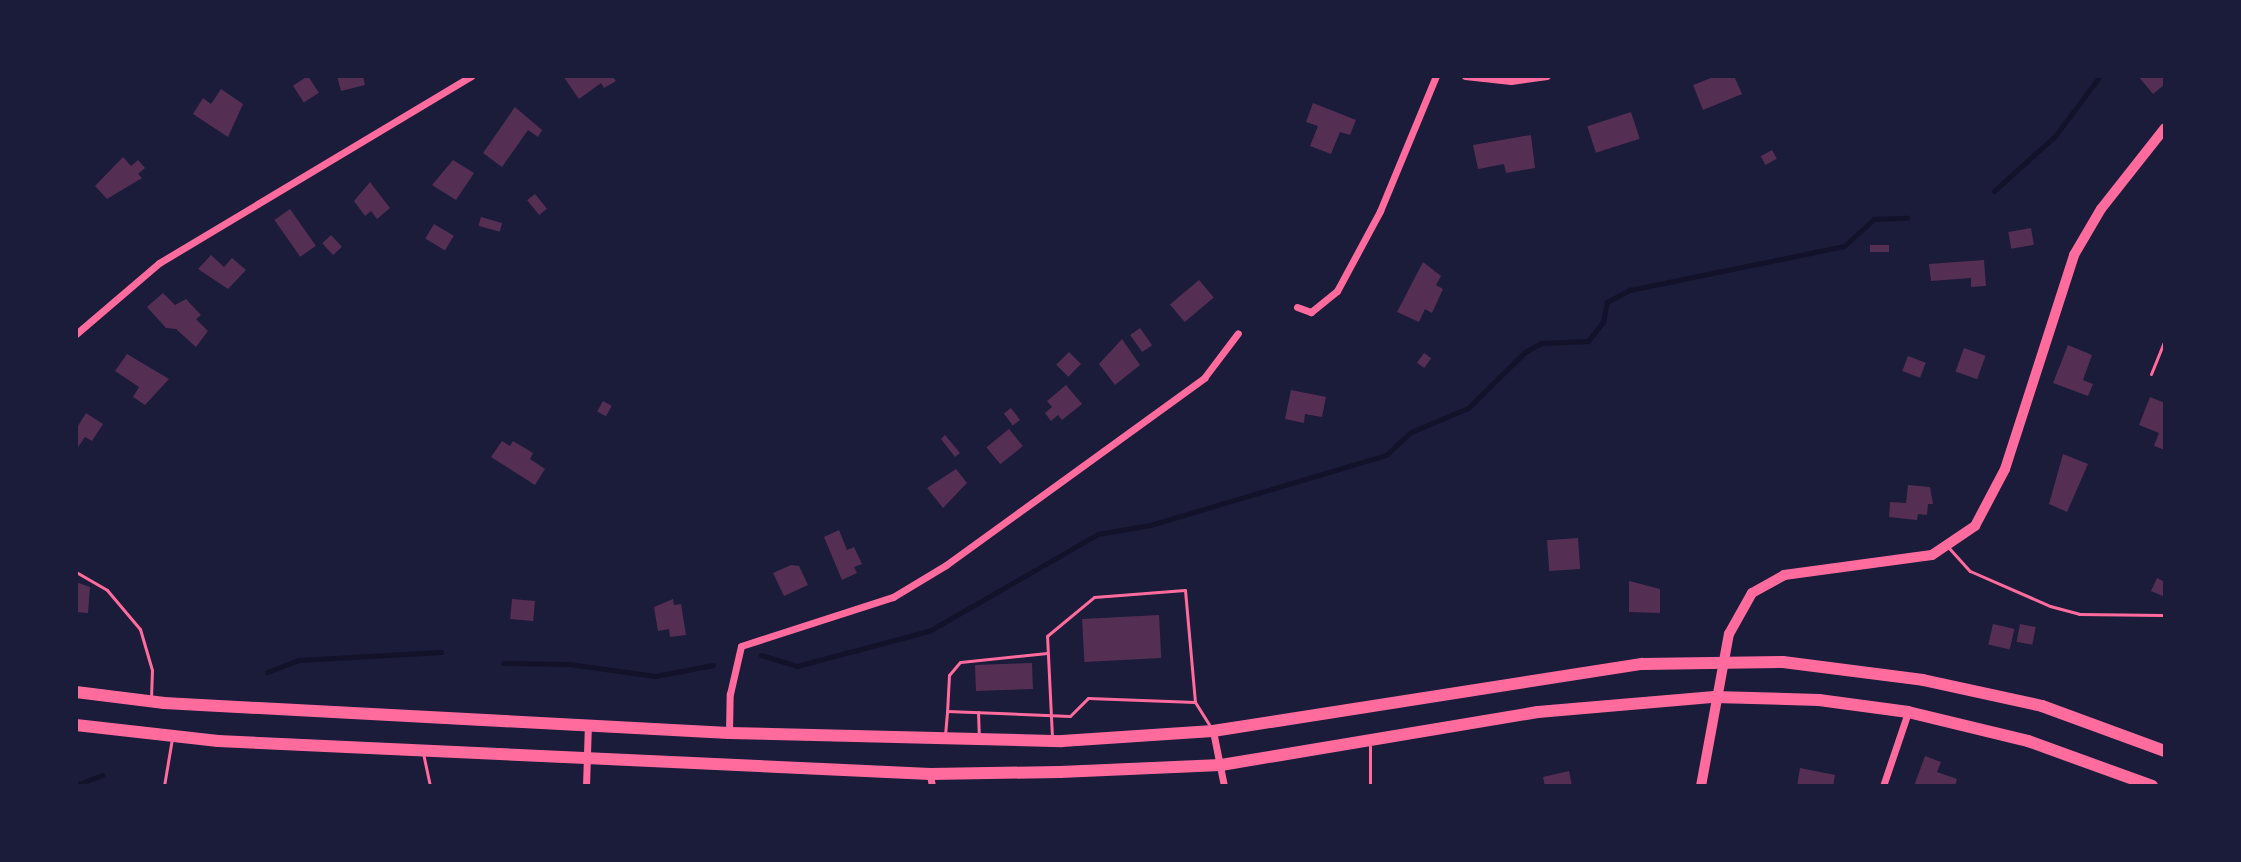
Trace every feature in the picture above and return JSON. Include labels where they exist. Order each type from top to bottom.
[{"type":"highway","points":[[76,692],[151,701],[588,722],[729,733],[1052,740],[1213,731],[1588,671],[1723,660],[1783,662],[1923,680],[2042,706],[2165,751]]},
{"type":"highway","points":[[76,725],[172,738],[589,758],[931,780],[1221,765],[1538,712],[1714,697],[1819,700],[1908,712],[2028,741],[2152,786]]},
{"type":"main road","points":[[1701,786],[1714,697],[1723,660],[1741,605],[1763,584],[1808,571],[1910,562],[1949,548],[1975,526],[1999,484],[2055,305],[2084,235],[2165,128]]},
{"type":"street","points":[[76,334],[159,263],[471,76]]},
{"type":"street","points":[[1297,307],[1311,312],[1337,291],[1380,211],[1436,76]]},
{"type":"street","points":[[1465,76],[1511,81],[1547,76]]},
{"type":"street","points":[[729,733],[730,694],[741,646],[879,603],[946,565],[1204,378],[1238,333]]},
{"type":"street","points":[[1883,786],[1908,712]]},
{"type":"street","points":[[586,786],[588,722]]},
{"type":"street","points":[[1213,731],[1224,786]]},
{"type":"lane","points":[[1949,548],[1970,571],[2050,606],[2079,614],[2162,615]]},
{"type":"lane","points":[[76,572],[107,590],[140,629],[152,670],[151,701]]},
{"type":"lane","points":[[1052,740],[1047,636],[1094,597],[1185,590],[1195,702],[1213,731]]},
{"type":"lane","points":[[945,739],[949,675],[960,662],[1048,653]]},
{"type":"lane","points":[[947,711],[1070,716],[1088,698],[1195,702]]},
{"type":"lane","points":[[978,712],[979,740]]},
{"type":"lane","points":[[164,786],[172,738]]},
{"type":"lane","points":[[1370,742],[1370,786]]},
{"type":"lane","points":[[423,750],[430,786]]},
{"type":"path","points":[[2151,374],[2165,339]]},
{"type":"building","points":[[308,76],[319,93],[304,103],[293,86]]},
{"type":"building","points":[[337,76],[363,76],[365,85],[341,91]]},
{"type":"building","points":[[563,76],[612,76],[616,81],[604,88],[601,83],[579,99]]},
{"type":"building","points":[[1716,76],[1734,76],[1742,94],[1703,110],[1693,85]]},
{"type":"building","points":[[2138,76],[2165,76],[2165,84],[2153,94]]},
{"type":"building","points":[[221,89],[243,104],[228,137],[193,114],[203,98],[211,104]]},
{"type":"building","points":[[1313,103],[1356,120],[1350,135],[1340,132],[1331,154],[1310,146],[1318,126],[1306,122]]},
{"type":"building","points":[[515,107],[542,130],[538,137],[528,130],[502,167],[483,153]]},
{"type":"building","points":[[1631,112],[1640,139],[1596,153],[1587,126]]},
{"type":"building","points":[[1531,135],[1535,168],[1506,173],[1504,164],[1478,169],[1473,145]]},
{"type":"building","points":[[1772,150],[1777,159],[1765,165],[1761,156]]},
{"type":"building","points":[[123,157],[131,166],[138,160],[145,168],[138,174],[142,178],[107,199],[95,186]]},
{"type":"building","points":[[453,160],[474,173],[456,200],[432,185]]},
{"type":"building","points":[[370,182],[390,208],[377,219],[371,211],[365,216],[354,201]]},
{"type":"building","points":[[535,194],[547,209],[539,215],[527,200]]},
{"type":"building","points":[[290,209],[316,246],[300,257],[274,220]]},
{"type":"building","points":[[481,217],[502,223],[500,232],[479,226]]},
{"type":"building","points":[[434,224],[454,236],[445,250],[425,239]]},
{"type":"building","points":[[2031,228],[2034,245],[2011,249],[2008,232]]},
{"type":"building","points":[[331,235],[342,247],[333,255],[322,243]]},
{"type":"building","points":[[1870,245],[1889,245],[1889,252],[1870,252]]},
{"type":"building","points":[[211,255],[224,267],[232,258],[246,270],[228,289],[198,269]]},
{"type":"building","points":[[1984,260],[1986,286],[1971,287],[1971,278],[1931,281],[1929,264]]},
{"type":"building","points":[[1423,262],[1441,276],[1436,285],[1443,289],[1432,313],[1425,309],[1419,322],[1397,312]]},
{"type":"building","points":[[1199,280],[1214,298],[1185,322],[1170,304]]},
{"type":"building","points":[[163,293],[175,305],[186,299],[201,315],[196,319],[208,331],[196,347],[176,329],[166,328],[147,307]]},
{"type":"building","points":[[1140,328],[1152,345],[1142,352],[1130,335]]},
{"type":"building","points":[[1122,339],[1140,365],[1115,385],[1099,364]]},
{"type":"building","points":[[2068,345],[2092,355],[2083,380],[2093,384],[2088,396],[2053,383]]},
{"type":"building","points":[[1964,348],[1986,356],[1977,379],[1955,371]]},
{"type":"building","points":[[1069,352],[1081,364],[1068,377],[1056,365]]},
{"type":"building","points":[[1424,353],[1431,358],[1424,368],[1417,363]]},
{"type":"building","points":[[127,354],[169,379],[145,405],[133,397],[139,387],[115,371]]},
{"type":"building","points":[[1908,356],[1926,363],[1920,378],[1902,371]]},
{"type":"building","points":[[1066,385],[1082,404],[1062,420],[1058,415],[1051,421],[1045,413],[1052,407],[1047,401]]},
{"type":"building","points":[[1291,390],[1326,397],[1322,417],[1305,414],[1304,423],[1285,419]]},
{"type":"building","points":[[2150,397],[2165,403],[2165,450],[2154,446],[2159,433],[2139,425]]},
{"type":"building","points":[[603,401],[612,406],[606,416],[597,411]]},
{"type":"building","points":[[1011,408],[1020,420],[1013,425],[1004,413]]},
{"type":"building","points":[[86,413],[103,424],[92,441],[85,437],[76,450],[76,429]]},
{"type":"building","points":[[1009,429],[1023,446],[1000,464],[986,447]]},
{"type":"building","points":[[945,435],[960,453],[955,457],[941,439]]},
{"type":"building","points":[[502,441],[510,446],[513,441],[533,453],[530,459],[545,469],[535,485],[491,457]]},
{"type":"building","points":[[2063,454],[2088,464],[2067,512],[2049,504]]},
{"type":"building","points":[[956,469],[967,483],[943,508],[927,488]]},
{"type":"building","points":[[1908,485],[1930,487],[1933,504],[1928,504],[1927,515],[1918,514],[1917,520],[1889,517],[1890,502],[1906,503]]},
{"type":"building","points":[[839,530],[847,550],[854,547],[862,564],[854,567],[857,573],[842,580],[824,537]]},
{"type":"building","points":[[1578,538],[1580,569],[1549,571],[1547,540]]},
{"type":"building","points":[[791,565],[799,566],[808,585],[784,596],[773,573]]},
{"type":"building","points":[[2157,578],[2165,582],[2165,597],[2151,591]]},
{"type":"building","points":[[1629,581],[1660,589],[1660,613],[1629,612]]},
{"type":"building","points":[[76,582],[90,587],[88,613],[76,612]]},
{"type":"building","points":[[512,599],[535,601],[533,621],[510,619]]},
{"type":"building","points":[[673,599],[674,605],[681,604],[686,635],[670,637],[669,629],[658,631],[654,607]]},
{"type":"building","points":[[1159,615],[1161,658],[1084,662],[1082,619]]},
{"type":"building","points":[[1993,624],[2014,629],[2010,649],[1988,644]]},
{"type":"building","points":[[2020,624],[2036,627],[2032,645],[2017,642]]},
{"type":"building","points":[[1032,663],[1033,689],[976,691],[975,665]]},
{"type":"building","points":[[1925,756],[1941,762],[1937,772],[1957,779],[1955,786],[1914,786]]},
{"type":"building","points":[[1800,768],[1835,775],[1833,786],[1797,786]]},
{"type":"building","points":[[1569,771],[1572,786],[1545,786],[1543,777]]},
{"type":"waterway","points":[[1994,191],[2055,136],[2100,76]]},
{"type":"waterway","points":[[761,655],[797,666],[929,631],[1098,534],[1150,525],[1386,455],[1411,432],[1468,408],[1525,352],[1541,343],[1588,341],[1603,322],[1607,302],[1630,290],[1844,246],[1874,219],[1907,218]]},
{"type":"waterway","points":[[267,672],[299,660],[441,652]]},
{"type":"waterway","points":[[503,663],[569,664],[655,676],[713,665]]},
{"type":"waterway","points":[[76,785],[102,775]]}]
